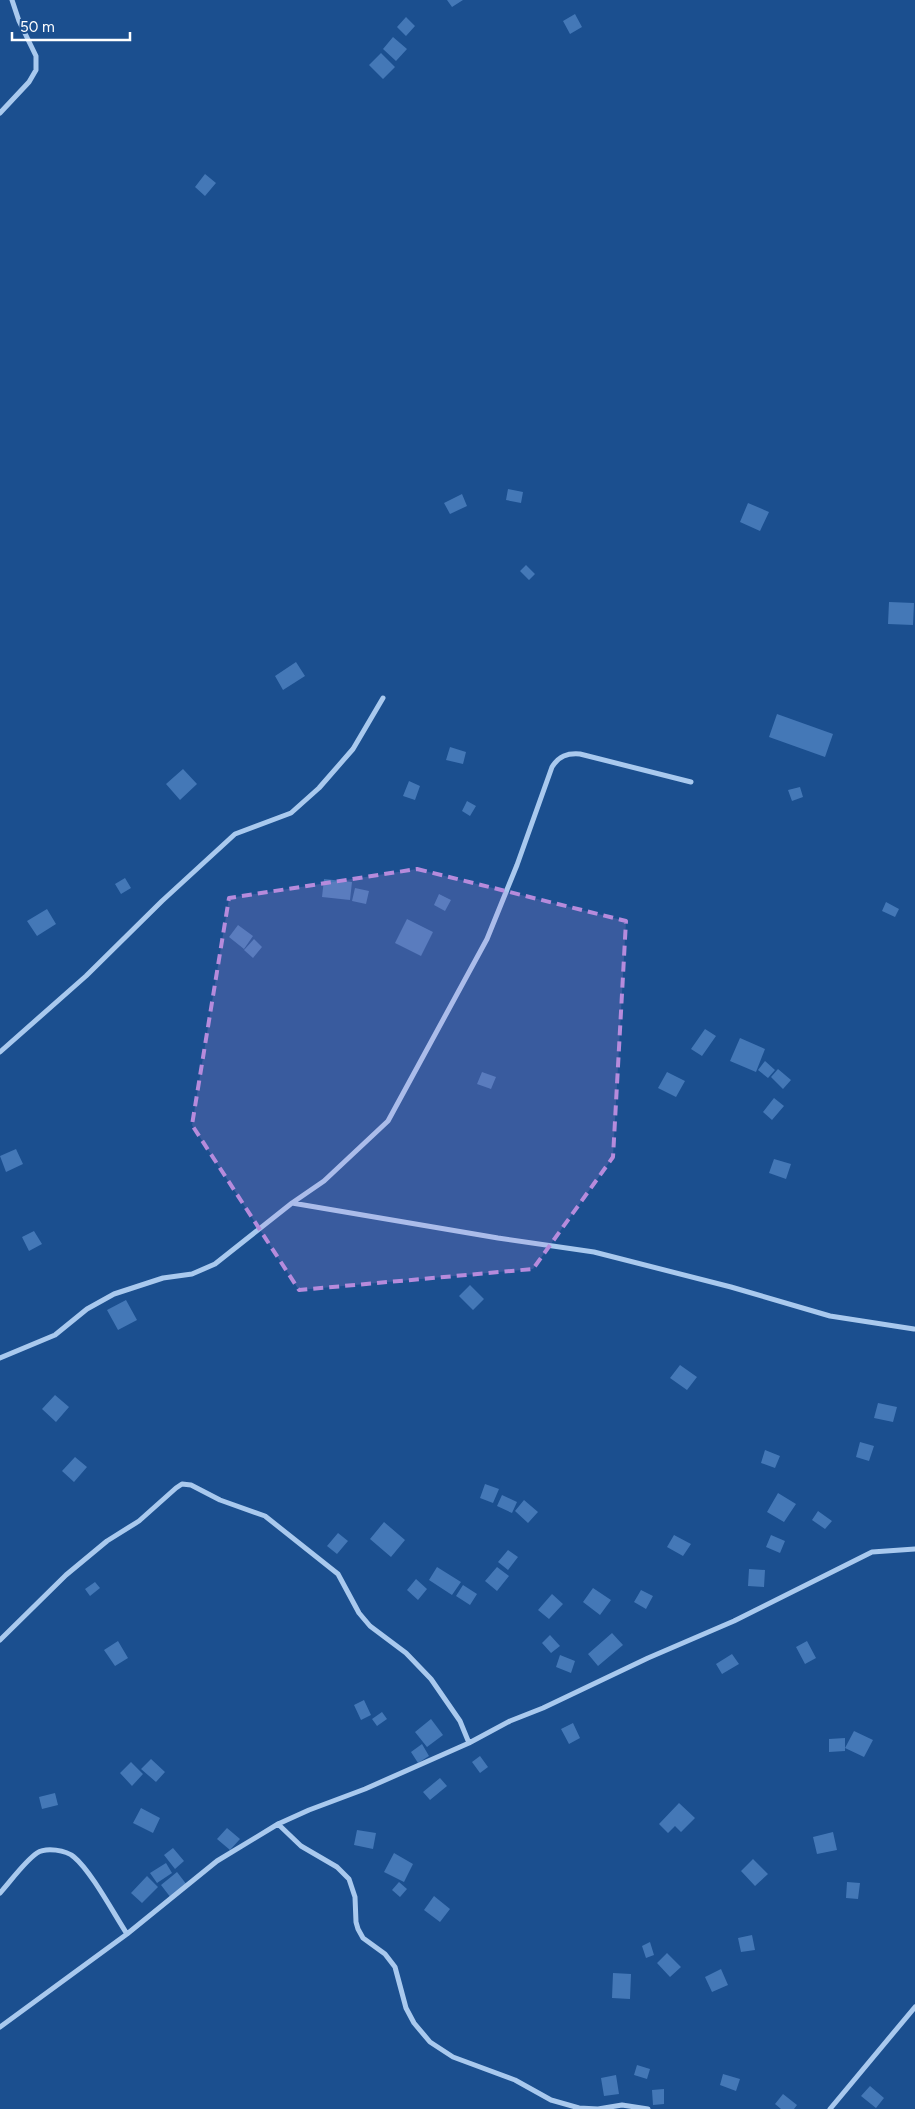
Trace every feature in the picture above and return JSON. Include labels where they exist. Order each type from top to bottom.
[{"type":"street","points":[[0,113],[28,82],[36,70],[36,56],[19,21],[12,0]]},
{"type":"street","points":[[0,1052],[86,976],[162,901],[236,834],[291,812],[319,788],[352,749],[383,698]]},
{"type":"street","points":[[0,1358],[55,1335],[87,1309],[114,1294],[163,1278],[192,1274],[215,1264],[292,1203],[324,1181],[388,1121],[487,940],[517,865],[552,767],[558,758],[569,754],[580,754],[691,782]]},
{"type":"street","points":[[292,1203],[498,1238],[594,1252],[731,1287],[830,1316],[914,1329]]},
{"type":"street","points":[[0,1640],[73,1569],[107,1542],[139,1521],[176,1488],[182,1484],[191,1485],[220,1500],[265,1516],[338,1574],[359,1613],[370,1626],[406,1652],[431,1679],[460,1721],[468,1743]]},
{"type":"street","points":[[0,2027],[126,1934],[217,1861],[278,1824],[365,1789],[468,1743],[510,1721],[543,1708],[648,1658],[734,1621],[872,1552],[915,1549]]},
{"type":"street","points":[[278,1824],[301,1846],[337,1867],[349,1879],[355,1897],[356,1922],[361,1934],[363,1938],[385,1954],[395,1967],[406,2008],[414,2023],[430,2042],[453,2057],[515,2080],[551,2100],[579,2108],[622,2105],[648,2109]]},
{"type":"street","points":[[0,1893],[38,1852],[49,1849],[64,1852],[74,1856],[90,1877],[126,1934]]},
{"type":"street","points":[[830,2109],[915,2007]]},
{"type":"highlighted area","points":[[417,869],[626,921],[613,1157],[533,1269],[299,1290],[192,1125],[229,898]]},
{"type":"building","points":[[447,0],[463,0],[452,7]]},
{"type":"building","points":[[575,14],[582,27],[570,34],[563,21]]},
{"type":"building","points":[[406,17],[415,26],[406,36],[397,27]]},
{"type":"building","points":[[393,37],[407,49],[396,61],[383,49]]},
{"type":"building","points":[[381,53],[395,67],[383,79],[369,65]]},
{"type":"building","points":[[205,174],[216,183],[205,196],[195,187]]},
{"type":"building","points":[[508,489],[523,492],[521,503],[506,500]]},
{"type":"building","points":[[462,494],[467,506],[450,514],[444,503]]},
{"type":"building","points":[[748,503],[769,512],[760,531],[740,522]]},
{"type":"building","points":[[526,565],[535,574],[529,580],[520,571]]},
{"type":"building","points":[[889,602],[914,603],[913,625],[888,624]]},
{"type":"building","points":[[296,662],[305,676],[283,690],[275,676]]},
{"type":"building","points":[[777,714],[833,734],[825,757],[769,737]]},
{"type":"building","points":[[450,747],[466,752],[463,764],[446,760]]},
{"type":"building","points":[[183,769],[197,784],[180,800],[166,784]]},
{"type":"building","points":[[409,781],[420,786],[415,800],[403,796]]},
{"type":"building","points":[[800,787],[803,797],[792,801],[788,790]]},
{"type":"building","points":[[467,801],[476,806],[470,816],[462,811]]},
{"type":"building","points":[[125,878],[131,888],[121,894],[115,884]]},
{"type":"building","points":[[324,879],[352,882],[350,900],[322,897]]},
{"type":"building","points":[[355,888],[369,891],[366,904],[352,901]]},
{"type":"building","points":[[439,894],[451,900],[445,911],[434,905]]},
{"type":"building","points":[[886,902],[899,909],[895,917],[882,911]]},
{"type":"building","points":[[47,909],[56,924],[37,936],[27,921]]},
{"type":"building","points":[[407,919],[433,932],[421,956],[395,943]]},
{"type":"building","points":[[238,925],[253,936],[244,949],[229,937]]},
{"type":"building","points":[[254,939],[262,947],[253,958],[244,950]]},
{"type":"building","points":[[705,1029],[716,1036],[702,1056],[691,1049]]},
{"type":"building","points":[[740,1038],[765,1049],[756,1072],[730,1061]]},
{"type":"building","points":[[765,1061],[775,1070],[768,1078],[758,1070]]},
{"type":"building","points":[[778,1069],[791,1080],[783,1089],[771,1077]]},
{"type":"building","points":[[482,1072],[496,1077],[491,1089],[477,1084]]},
{"type":"building","points":[[667,1072],[685,1081],[676,1097],[658,1088]]},
{"type":"building","points":[[774,1098],[784,1106],[772,1120],[763,1112]]},
{"type":"building","points":[[16,1149],[23,1164],[6,1172],[0,1156]]},
{"type":"building","points":[[774,1159],[791,1164],[786,1179],[769,1173]]},
{"type":"building","points":[[34,1231],[42,1244],[29,1251],[22,1237]]},
{"type":"building","points":[[470,1285],[484,1299],[473,1310],[459,1296]]},
{"type":"building","points":[[126,1300],[137,1320],[118,1330],[107,1310]]},
{"type":"building","points":[[680,1365],[697,1377],[687,1390],[670,1378]]},
{"type":"building","points":[[55,1395],[69,1407],[56,1422],[42,1409]]},
{"type":"building","points":[[878,1403],[897,1407],[893,1422],[874,1418]]},
{"type":"building","points":[[860,1442],[874,1446],[869,1461],[856,1457]]},
{"type":"building","points":[[765,1450],[780,1456],[775,1468],[761,1463]]},
{"type":"building","points":[[75,1457],[87,1467],[74,1482],[62,1471]]},
{"type":"building","points":[[485,1484],[499,1489],[493,1503],[480,1498]]},
{"type":"building","points":[[778,1493],[796,1504],[784,1522],[767,1512]]},
{"type":"building","points":[[502,1495],[517,1502],[512,1513],[497,1506]]},
{"type":"building","points":[[524,1500],[538,1512],[528,1523],[515,1511]]},
{"type":"building","points":[[818,1511],[832,1521],[825,1529],[812,1520]]},
{"type":"building","points":[[384,1522],[405,1540],[391,1557],[370,1539]]},
{"type":"building","points":[[338,1533],[348,1541],[337,1554],[327,1546]]},
{"type":"building","points":[[674,1535],[691,1544],[683,1556],[667,1547]]},
{"type":"building","points":[[771,1535],[785,1541],[780,1553],[766,1547]]},
{"type":"building","points":[[508,1550],[518,1557],[508,1570],[498,1562]]},
{"type":"building","points":[[437,1567],[461,1582],[452,1595],[429,1580]]},
{"type":"building","points":[[497,1567],[509,1576],[497,1591],[485,1581]]},
{"type":"building","points":[[749,1569],[765,1570],[764,1587],[748,1586]]},
{"type":"building","points":[[416,1579],[427,1589],[418,1600],[407,1590]]},
{"type":"building","points":[[95,1582],[100,1588],[90,1596],[85,1589]]},
{"type":"building","points":[[463,1585],[477,1594],[470,1605],[456,1596]]},
{"type":"building","points":[[593,1588],[611,1600],[600,1615],[583,1602]]},
{"type":"building","points":[[641,1590],[653,1596],[646,1609],[634,1602]]},
{"type":"building","points":[[552,1594],[563,1604],[549,1619],[538,1610]]},
{"type":"building","points":[[612,1633],[623,1645],[598,1666],[588,1654]]},
{"type":"building","points":[[550,1635],[560,1646],[551,1653],[542,1643]]},
{"type":"building","points":[[118,1641],[128,1658],[115,1666],[104,1650]]},
{"type":"building","points":[[807,1641],[816,1658],[805,1664],[796,1647]]},
{"type":"building","points":[[732,1654],[739,1664],[722,1674],[716,1664]]},
{"type":"building","points":[[560,1655],[575,1661],[571,1673],[556,1667]]},
{"type":"building","points":[[364,1700],[371,1715],[361,1720],[354,1705]]},
{"type":"building","points":[[382,1712],[387,1719],[377,1726],[372,1719]]},
{"type":"building","points":[[431,1719],[443,1735],[427,1747],[415,1732]]},
{"type":"building","points":[[573,1723],[580,1738],[569,1744],[561,1729]]},
{"type":"building","points":[[854,1731],[873,1740],[864,1757],[845,1748]]},
{"type":"building","points":[[845,1738],[845,1751],[829,1752],[829,1739]]},
{"type":"building","points":[[422,1744],[429,1756],[418,1763],[411,1752]]},
{"type":"building","points":[[480,1756],[488,1767],[480,1773],[472,1762]]},
{"type":"building","points":[[151,1759],[165,1772],[156,1782],[141,1769]]},
{"type":"building","points":[[131,1762],[143,1774],[132,1786],[120,1773]]},
{"type":"building","points":[[440,1778],[447,1786],[430,1800],[423,1792]]},
{"type":"building","points":[[55,1793],[58,1805],[42,1809],[39,1797]]},
{"type":"building","points":[[679,1803],[695,1818],[681,1832],[675,1826],[668,1833],[659,1824]]},
{"type":"building","points":[[141,1808],[160,1818],[153,1833],[133,1823]]},
{"type":"building","points":[[227,1828],[240,1839],[230,1850],[217,1839]]},
{"type":"building","points":[[357,1830],[376,1833],[373,1849],[354,1845]]},
{"type":"building","points":[[833,1832],[837,1850],[817,1854],[813,1837]]},
{"type":"building","points":[[173,1848],[184,1861],[175,1869],[164,1855]]},
{"type":"building","points":[[394,1853],[413,1864],[404,1882],[384,1872]]},
{"type":"building","points":[[753,1859],[768,1874],[755,1886],[741,1871]]},
{"type":"building","points":[[166,1863],[172,1873],[157,1883],[150,1873]]},
{"type":"building","points":[[177,1872],[187,1885],[171,1898],[161,1885]]},
{"type":"building","points":[[147,1876],[158,1887],[142,1903],[131,1893]]},
{"type":"building","points":[[399,1882],[407,1889],[400,1897],[392,1890]]},
{"type":"building","points":[[847,1882],[860,1883],[858,1899],[846,1898]]},
{"type":"building","points":[[434,1896],[450,1909],[440,1922],[424,1910]]},
{"type":"building","points":[[752,1935],[755,1950],[741,1952],[738,1938]]},
{"type":"building","points":[[650,1942],[654,1955],[646,1958],[642,1946]]},
{"type":"building","points":[[667,1953],[681,1967],[670,1977],[657,1963]]},
{"type":"building","points":[[721,1969],[728,1985],[712,1992],[705,1977]]},
{"type":"building","points":[[613,1973],[631,1974],[630,1999],[612,1998]]},
{"type":"building","points":[[637,2065],[650,2069],[647,2079],[634,2075]]},
{"type":"building","points":[[723,2074],[740,2079],[736,2091],[720,2085]]},
{"type":"building","points":[[616,2075],[619,2094],[604,2096],[601,2078]]},
{"type":"building","points":[[870,2086],[884,2098],[876,2108],[861,2096]]},
{"type":"building","points":[[664,2089],[664,2104],[653,2105],[652,2090]]},
{"type":"building","points":[[783,2094],[797,2105],[794,2109],[781,2109],[775,2104]]}]
